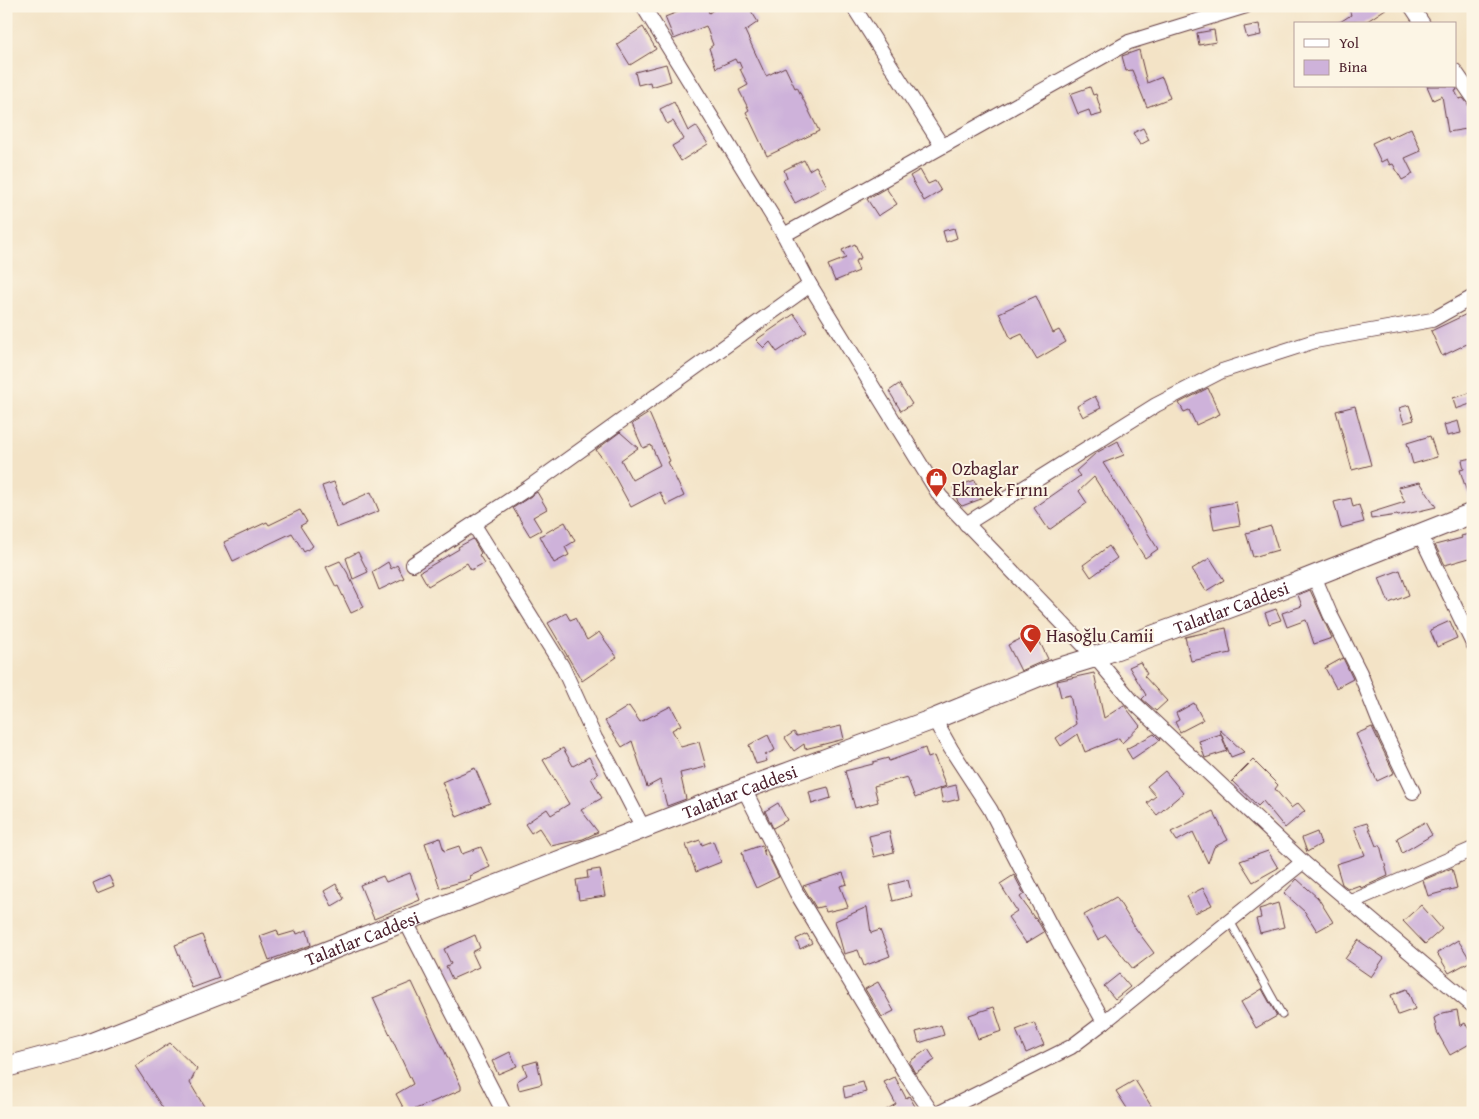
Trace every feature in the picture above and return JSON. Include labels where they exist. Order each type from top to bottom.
[{"type":"street","points":[[643,6],[784,234],[810,285],[940,496],[1095,657],[1132,701],[1303,862],[1473,1006]]},
{"type":"street","points":[[853,6],[942,146]]},
{"type":"street","points":[[784,234],[1129,42],[1246,6]]},
{"type":"street","points":[[1411,6],[1422,22]]},
{"type":"street","points":[[1456,73],[1473,97]]},
{"type":"street","points":[[413,564],[528,488],[810,285]]},
{"type":"street","points":[[966,524],[1156,405],[1222,371],[1315,341],[1432,320],[1473,297]]},
{"type":"street","name":"Talatlar Caddesi","points":[[6,1067],[84,1046],[744,789],[934,719],[1056,669],[1095,657],[1314,576],[1473,513]]},
{"type":"street","points":[[474,525],[562,666],[594,738],[608,760],[643,828]]},
{"type":"street","points":[[1420,534],[1473,644]]},
{"type":"street","points":[[1314,576],[1413,792]]},
{"type":"street","points":[[934,719],[950,749],[990,809],[1061,946],[1104,1022]]},
{"type":"street","points":[[744,789],[796,892],[907,1076],[932,1113]]},
{"type":"street","points":[[1350,902],[1473,849]]},
{"type":"street","points":[[939,1113],[1071,1047],[1303,862]]},
{"type":"street","points":[[405,920],[504,1113]]},
{"type":"lane","points":[[1230,921],[1282,1015]]},
{"type":"building","points":[[693,6],[707,6],[709,13],[719,6],[748,6],[758,22],[745,31],[766,76],[785,67],[819,131],[767,156],[746,112],[749,110],[739,90],[748,85],[740,69],[742,69],[739,62],[737,63],[735,59],[716,68],[709,48],[713,45],[706,26],[674,39],[665,17]]},
{"type":"building","points":[[1348,6],[1390,6],[1366,22],[1340,22],[1351,15]]},
{"type":"building","points":[[1259,24],[1261,35],[1247,38],[1244,27]]},
{"type":"building","points":[[643,27],[656,49],[630,65],[617,44]]},
{"type":"building","points":[[1214,30],[1216,42],[1199,45],[1197,33]]},
{"type":"building","points":[[1139,50],[1147,83],[1162,77],[1170,98],[1147,107],[1132,70],[1126,71],[1122,56]]},
{"type":"building","points":[[666,64],[671,81],[651,87],[650,82],[638,85],[635,72]]},
{"type":"building","points":[[1090,87],[1093,95],[1096,94],[1102,114],[1091,117],[1089,110],[1078,114],[1070,94]]},
{"type":"building","points":[[1428,88],[1456,88],[1457,90],[1455,91],[1459,99],[1463,98],[1468,104],[1473,128],[1448,132],[1442,96],[1433,100]]},
{"type":"building","points":[[674,102],[688,131],[696,126],[708,144],[681,161],[672,146],[684,139],[673,121],[667,124],[660,109]]},
{"type":"building","points":[[1143,128],[1149,140],[1140,145],[1133,133]]},
{"type":"building","points":[[1411,128],[1421,151],[1405,158],[1413,174],[1402,180],[1393,164],[1390,165],[1387,159],[1381,162],[1372,143],[1387,136],[1388,139]]},
{"type":"building","points":[[804,160],[809,170],[816,166],[827,186],[795,203],[783,180],[787,178],[784,170]]},
{"type":"building","points":[[920,170],[928,184],[935,181],[941,191],[924,201],[910,176]]},
{"type":"building","points":[[886,188],[897,204],[878,216],[867,199]]},
{"type":"building","points":[[954,228],[957,238],[946,242],[943,231]]},
{"type":"building","points":[[855,244],[861,258],[855,261],[859,271],[835,281],[828,265],[846,258],[842,250]]},
{"type":"building","points":[[1036,296],[1053,333],[1059,330],[1066,342],[1037,359],[1022,334],[1011,339],[999,313]]},
{"type":"building","points":[[1473,311],[1473,341],[1442,356],[1431,331]]},
{"type":"building","points":[[794,314],[807,332],[777,352],[770,342],[764,348],[756,340]]},
{"type":"building","points":[[899,384],[912,404],[901,411],[889,391]]},
{"type":"building","points":[[1208,388],[1220,414],[1196,425],[1189,410],[1184,412],[1179,403]]},
{"type":"building","points":[[1473,392],[1473,403],[1456,409],[1453,398]]},
{"type":"building","points":[[1095,396],[1101,408],[1083,417],[1077,406]]},
{"type":"building","points":[[1409,405],[1414,420],[1404,423],[1399,408]]},
{"type":"building","points":[[1355,406],[1371,465],[1352,470],[1336,411]]},
{"type":"building","points":[[649,413],[670,461],[668,462],[684,496],[666,505],[660,492],[631,507],[610,468],[596,450],[620,432],[638,448],[621,460],[632,480],[660,465],[651,445],[643,448],[632,424]]},
{"type":"building","points":[[1458,421],[1461,433],[1447,436],[1444,425]]},
{"type":"building","points":[[1430,436],[1437,457],[1413,464],[1407,443]]},
{"type":"building","points":[[1118,441],[1124,455],[1103,463],[1158,549],[1145,558],[1094,477],[1079,491],[1087,503],[1049,530],[1034,508],[1080,476],[1076,471],[1096,453]]},
{"type":"building","points":[[1473,458],[1473,501],[1470,502],[1460,470],[1464,469],[1462,460]]},
{"type":"building","points":[[975,480],[981,499],[962,506],[958,502],[953,488]]},
{"type":"building","points":[[334,482],[342,505],[371,492],[379,511],[336,528],[322,486]]},
{"type":"building","points":[[1420,482],[1436,507],[1398,516],[1371,519],[1370,513],[1405,502],[1398,487]]},
{"type":"building","points":[[537,492],[547,509],[533,517],[541,530],[530,536],[513,508]]},
{"type":"building","points":[[1351,498],[1353,507],[1359,505],[1364,522],[1341,528],[1334,502]]},
{"type":"building","points":[[1236,502],[1240,525],[1214,530],[1210,507]]},
{"type":"building","points":[[300,510],[307,522],[300,526],[313,546],[304,552],[292,533],[233,561],[224,542],[267,522],[269,525]]},
{"type":"building","points":[[565,522],[575,541],[565,547],[569,555],[554,563],[540,536]]},
{"type":"building","points":[[1271,526],[1278,550],[1253,557],[1246,533]]},
{"type":"building","points":[[1473,533],[1473,557],[1445,565],[1435,545]]},
{"type":"building","points":[[473,539],[484,563],[471,570],[467,563],[428,586],[420,572]]},
{"type":"building","points":[[1109,546],[1117,558],[1091,577],[1083,565]]},
{"type":"building","points":[[358,552],[368,572],[353,579],[346,558]]},
{"type":"building","points":[[1210,558],[1224,580],[1206,591],[1192,569]]},
{"type":"building","points":[[340,561],[364,607],[351,613],[326,567]]},
{"type":"building","points":[[388,562],[391,569],[397,565],[404,578],[379,590],[372,572]]},
{"type":"building","points":[[1400,570],[1409,595],[1389,603],[1379,578]]},
{"type":"building","points":[[1310,590],[1332,638],[1314,644],[1306,620],[1287,627],[1282,613],[1302,606],[1298,595]]},
{"type":"building","points":[[1276,609],[1281,620],[1269,624],[1265,613]]},
{"type":"building","points":[[566,613],[570,620],[575,618],[587,640],[599,632],[617,657],[582,681],[548,623]]},
{"type":"building","points":[[1450,621],[1457,638],[1437,647],[1430,630]]},
{"type":"building","points":[[1226,628],[1231,653],[1191,661],[1185,637]]},
{"type":"building","name":"Hasoğlu Camii","points":[[1035,632],[1048,659],[1021,671],[1008,645]]},
{"type":"building","points":[[1343,658],[1353,679],[1336,688],[1325,668]]},
{"type":"building","points":[[1140,662],[1147,674],[1144,676],[1167,701],[1156,711],[1142,699],[1146,695],[1129,667]]},
{"type":"building","points":[[1094,673],[1104,718],[1124,705],[1140,726],[1122,743],[1119,738],[1085,752],[1078,734],[1061,746],[1056,738],[1076,724],[1070,695],[1061,697],[1057,681]]},
{"type":"building","points":[[1194,703],[1203,720],[1180,732],[1175,722],[1179,720],[1176,713]]},
{"type":"building","points":[[629,706],[640,722],[671,706],[681,725],[672,730],[681,747],[699,742],[706,767],[680,773],[686,799],[667,806],[660,780],[647,787],[632,741],[622,747],[605,721]]},
{"type":"building","points":[[841,726],[844,739],[805,749],[804,744],[794,751],[785,738],[794,732],[797,736]]},
{"type":"building","points":[[1372,727],[1394,773],[1377,781],[1356,734]]},
{"type":"building","points":[[1219,729],[1244,752],[1231,757]]},
{"type":"building","points":[[1154,734],[1160,740],[1132,759],[1126,749]]},
{"type":"building","points":[[1221,734],[1227,751],[1205,758],[1199,741]]},
{"type":"building","points":[[768,735],[775,750],[765,755],[767,761],[756,764],[749,745]]},
{"type":"building","points":[[563,748],[573,766],[589,757],[598,774],[591,778],[602,798],[581,810],[598,832],[583,839],[551,846],[539,828],[531,833],[525,824],[547,809],[551,815],[569,804],[543,760]]},
{"type":"building","points":[[925,748],[928,758],[934,756],[946,786],[915,798],[907,777],[874,786],[878,802],[855,808],[845,771],[888,758],[889,761]]},
{"type":"building","points":[[1253,760],[1278,785],[1275,789],[1291,808],[1298,803],[1305,811],[1285,828],[1263,801],[1258,806],[1232,781]]},
{"type":"building","points":[[475,768],[490,803],[457,817],[442,782]]},
{"type":"building","points":[[1165,771],[1183,793],[1157,815],[1147,803],[1156,796],[1147,786]]},
{"type":"building","points":[[956,785],[959,799],[943,803],[940,789]]},
{"type":"building","points":[[828,787],[831,798],[812,804],[809,792]]},
{"type":"building","points":[[778,803],[787,820],[773,828],[765,811]]},
{"type":"building","points":[[1213,811],[1228,840],[1214,847],[1208,863],[1193,832],[1177,841],[1171,832]]},
{"type":"building","points":[[1425,822],[1432,835],[1402,853],[1397,838]]},
{"type":"building","points":[[1367,823],[1376,846],[1380,845],[1388,876],[1361,888],[1360,885],[1349,889],[1342,884],[1336,864],[1365,855],[1354,827]]},
{"type":"building","points":[[889,831],[894,852],[874,857],[869,836]]},
{"type":"building","points":[[1317,832],[1321,844],[1307,852],[1302,838]]},
{"type":"building","points":[[440,838],[444,851],[459,846],[462,854],[481,847],[490,867],[470,876],[471,879],[440,888],[425,843]]},
{"type":"building","points":[[700,840],[702,845],[713,841],[721,862],[696,872],[686,845]]},
{"type":"building","points":[[762,845],[765,856],[768,855],[779,877],[756,888],[745,864],[742,852]]},
{"type":"building","points":[[1268,851],[1278,868],[1253,882],[1240,861]]},
{"type":"building","points":[[1452,868],[1457,888],[1428,896],[1423,880]]},
{"type":"building","points":[[600,869],[605,896],[579,900],[576,880],[588,878],[587,871]]},
{"type":"building","points":[[410,873],[420,900],[374,919],[360,885],[383,876],[386,882]]},
{"type":"building","points":[[843,873],[847,884],[840,886],[848,907],[826,912],[824,906],[816,908],[803,886]]},
{"type":"building","points":[[1014,875],[1024,894],[1020,897],[1044,932],[1026,943],[1008,917],[1017,911],[1000,884]]},
{"type":"building","points":[[109,876],[114,886],[97,893],[93,883]]},
{"type":"building","points":[[1297,879],[1318,898],[1333,922],[1317,931],[1305,912],[1284,893]]},
{"type":"building","points":[[908,880],[912,896],[893,901],[889,885]]},
{"type":"building","points":[[336,884],[344,899],[332,906],[324,891]]},
{"type":"building","points":[[1203,888],[1212,905],[1195,913],[1187,896]]},
{"type":"building","points":[[1116,897],[1154,953],[1133,969],[1106,935],[1098,940],[1084,915]]},
{"type":"building","points":[[1278,903],[1284,927],[1260,933],[1256,919],[1261,918],[1259,909]]},
{"type":"building","points":[[1421,905],[1442,929],[1425,944],[1403,921]]},
{"type":"building","points":[[867,907],[871,933],[880,930],[890,956],[864,966],[858,950],[844,954],[835,921]]},
{"type":"building","points":[[277,930],[279,936],[296,931],[297,934],[307,930],[311,945],[269,960],[260,936]]},
{"type":"building","points":[[807,934],[812,943],[800,949],[796,939]]},
{"type":"building","points":[[202,935],[219,978],[192,988],[175,945]]},
{"type":"building","points":[[475,935],[480,948],[472,952],[479,967],[452,979],[446,966],[451,964],[444,949]]},
{"type":"building","points":[[1358,940],[1384,958],[1371,977],[1345,959]]},
{"type":"building","points":[[1458,940],[1471,961],[1449,973],[1437,953]]},
{"type":"building","points":[[1119,974],[1130,987],[1115,999],[1104,986]]},
{"type":"building","points":[[412,982],[461,1086],[461,1090],[406,1113],[396,1094],[413,1084],[373,998]]},
{"type":"building","points":[[878,982],[894,1011],[882,1017],[865,989]]},
{"type":"building","points":[[1262,989],[1277,1016],[1256,1028],[1241,1002]]},
{"type":"building","points":[[1407,989],[1415,1009],[1398,1015],[1391,995]]},
{"type":"building","points":[[994,1007],[1002,1031],[978,1039],[969,1015]]},
{"type":"building","points":[[1457,1010],[1460,1026],[1465,1023],[1473,1036],[1473,1042],[1450,1055],[1437,1032],[1434,1018],[1443,1013]]},
{"type":"building","points":[[1034,1023],[1044,1045],[1026,1053],[1016,1030]]},
{"type":"building","points":[[941,1025],[944,1035],[919,1043],[916,1032]]},
{"type":"building","points":[[170,1043],[197,1069],[190,1083],[208,1113],[166,1113],[135,1066]]},
{"type":"building","points":[[928,1049],[935,1060],[915,1073],[910,1061]]},
{"type":"building","points":[[510,1052],[517,1066],[498,1074],[492,1061]]},
{"type":"building","points":[[537,1061],[542,1084],[519,1090],[517,1081],[527,1075],[523,1065]]},
{"type":"building","points":[[895,1077],[906,1098],[909,1096],[919,1113],[881,1113],[896,1104],[884,1082]]},
{"type":"building","points":[[1135,1080],[1153,1109],[1146,1113],[1130,1113],[1116,1091]]},
{"type":"building","points":[[863,1082],[866,1092],[845,1098],[843,1087]]},
{"type":"place","name":"Ozbaglar Ekmek Fırını","points":[[936,497]]},
{"type":"place","name":"Hasoğlu Camii","points":[[1030,654]]}]
